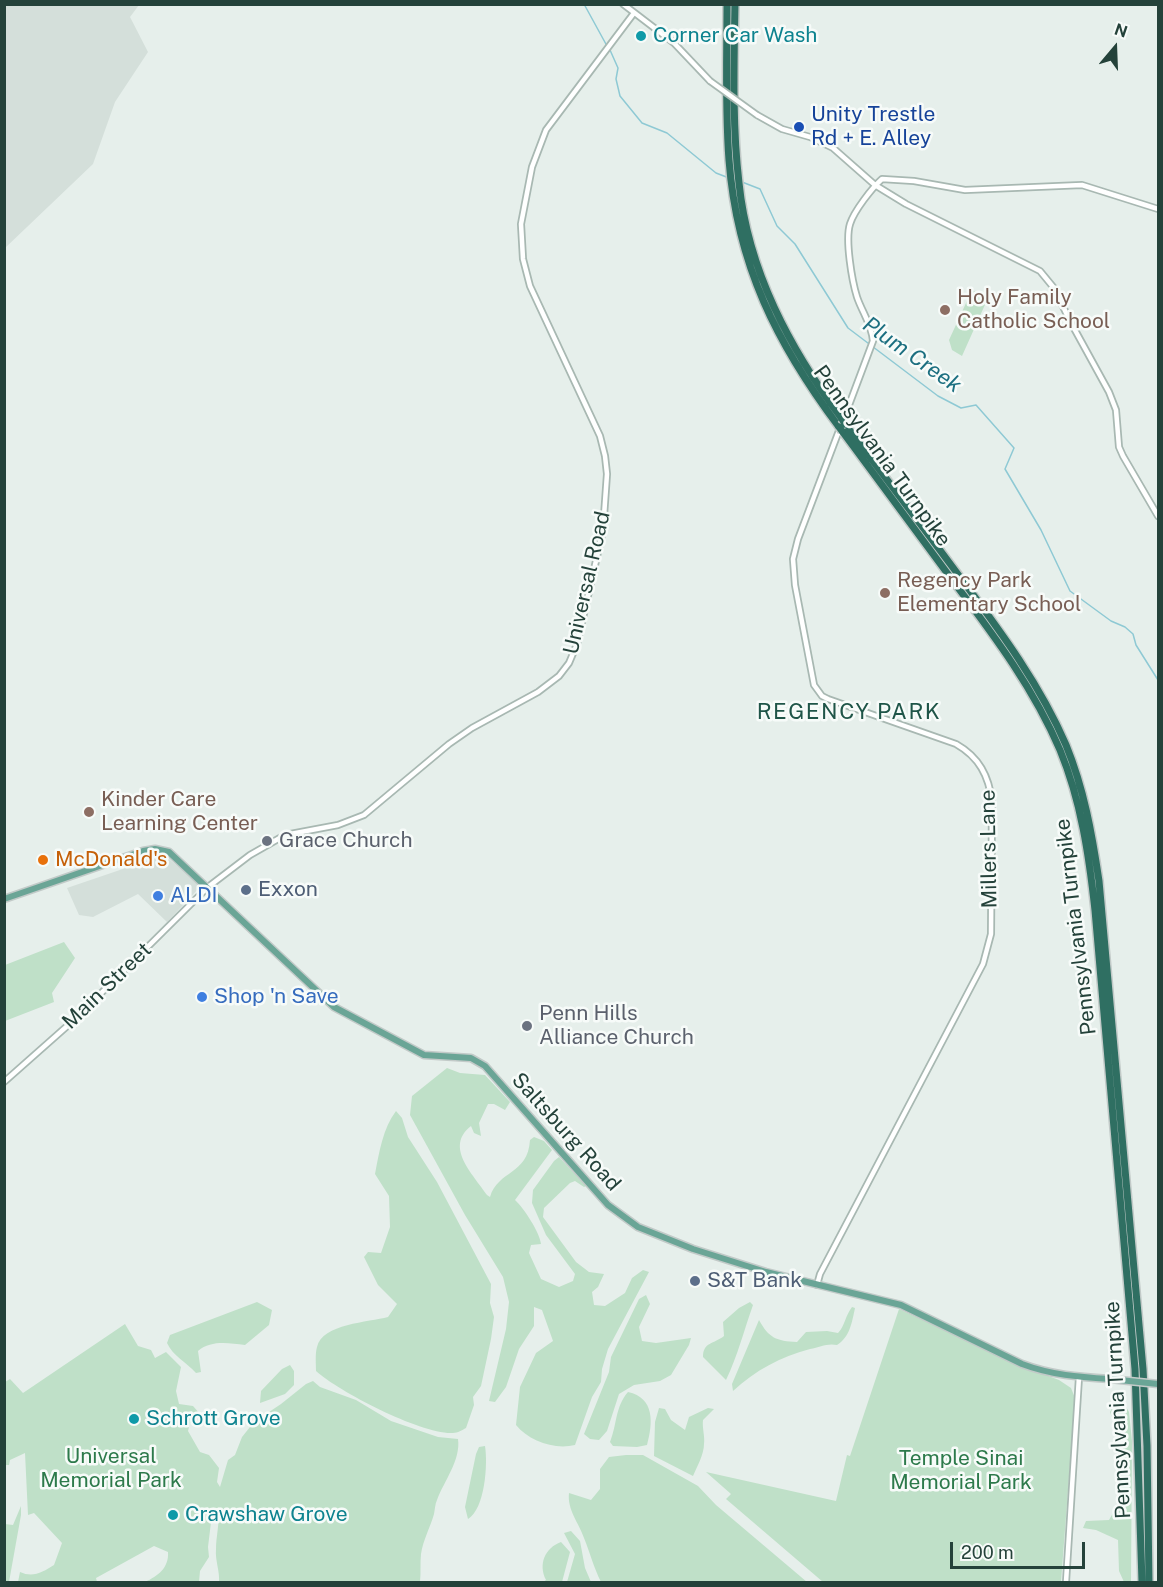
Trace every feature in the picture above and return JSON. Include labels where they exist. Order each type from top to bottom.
[{"type":"highway","name":"Pennsylvania Turnpike","points":[[728,4],[729,160],[732,190],[742,237],[759,292],[774,327],[802,376],[842,425],[1026,669],[1066,746],[1084,800],[1094,846],[1100,891],[1143,1369],[1147,1446],[1149,1582]]},
{"type":"highway","name":"Pennsylvania Turnpike","points":[[735,4],[736,147],[739,184],[749,236],[765,288],[787,334],[842,425],[1023,678],[1053,734],[1078,804],[1087,845],[1095,910],[1135,1369],[1142,1582]]},
{"type":"main road","name":"Saltsburg Road","points":[[4,899],[155,849],[169,852],[176,856],[323,998],[343,1013],[424,1055],[464,1057],[476,1060],[485,1066],[608,1205],[627,1221],[693,1249],[817,1285],[901,1305],[1022,1364],[1051,1373],[1158,1384]]},
{"type":"street","points":[[623,4],[674,43],[710,81],[757,115],[782,129],[810,136],[833,148],[875,185],[906,204],[1027,263],[1047,277],[1109,392],[1116,410],[1119,447],[1158,516]]},
{"type":"street","name":"Universal Road","points":[[208,887],[276,839],[285,835],[338,825],[364,815],[449,744],[472,728],[546,687],[563,672],[573,655],[603,530],[607,487],[605,456],[600,436],[530,286],[523,259],[521,224],[532,167],[546,130],[634,13]]},
{"type":"street","points":[[875,185],[882,179],[914,181],[965,190],[1082,185],[1158,209]]},
{"type":"street","name":"Millers Lane","points":[[817,1285],[820,1274],[870,1176],[983,964],[991,934],[992,802],[987,776],[979,762],[956,744],[822,696],[812,676],[795,585],[793,559],[798,539],[872,346],[872,332],[856,291],[848,234],[852,217],[875,185]]},
{"type":"street","name":"Main Street","points":[[4,1082],[74,1020],[208,887]]},
{"type":"street","points":[[1065,1582],[1079,1377]]},
{"type":"shaded area","points":[[5,4],[139,5],[130,17],[148,52],[115,102],[93,164],[5,248]]},
{"type":"shaded area","points":[[161,856],[169,859],[201,886],[167,922],[138,894],[93,917],[79,915],[67,888]]},
{"type":"green space","points":[[972,290],[988,298],[962,356],[952,350],[949,340]]},
{"type":"green space","points":[[64,942],[75,958],[52,993],[54,1002],[5,1021],[5,965]]},
{"type":"green space","points":[[447,1068],[460,1073],[485,1075],[510,1102],[505,1110],[494,1104],[488,1104],[479,1123],[481,1136],[474,1133],[471,1126],[463,1134],[460,1143],[464,1160],[487,1195],[490,1197],[499,1182],[524,1160],[530,1140],[534,1137],[544,1141],[552,1150],[515,1200],[531,1221],[540,1239],[541,1244],[531,1245],[529,1253],[541,1279],[559,1287],[573,1281],[575,1274],[546,1235],[532,1203],[533,1190],[559,1157],[586,1186],[575,1181],[570,1183],[544,1208],[543,1217],[576,1262],[589,1272],[604,1274],[598,1287],[592,1292],[594,1305],[605,1306],[625,1293],[632,1278],[643,1270],[649,1272],[608,1349],[601,1382],[592,1397],[575,1445],[559,1446],[542,1443],[528,1436],[516,1425],[520,1387],[536,1353],[553,1341],[542,1310],[534,1307],[534,1326],[519,1349],[506,1387],[495,1402],[489,1401],[506,1329],[509,1302],[503,1277],[465,1215],[410,1115],[412,1096]]},
{"type":"green space","points":[[396,1111],[402,1118],[408,1137],[437,1182],[491,1284],[490,1303],[494,1317],[481,1386],[473,1397],[474,1405],[466,1428],[455,1433],[439,1432],[422,1427],[382,1411],[343,1390],[316,1371],[317,1347],[328,1333],[347,1325],[388,1317],[397,1304],[378,1285],[364,1257],[368,1252],[381,1253],[390,1227],[389,1196],[375,1174],[385,1133]]},
{"type":"green space","points":[[646,1295],[650,1304],[639,1327],[642,1341],[656,1343],[691,1338],[689,1345],[671,1375],[660,1381],[634,1385],[619,1394],[607,1431],[599,1440],[590,1439],[584,1434],[609,1372],[611,1357],[639,1299]]},
{"type":"green space","points":[[257,1302],[272,1310],[269,1325],[245,1345],[220,1343],[208,1345],[198,1351],[201,1372],[196,1373],[176,1355],[167,1343],[170,1335]]},
{"type":"green space","points":[[750,1302],[753,1305],[726,1380],[703,1357],[703,1352],[707,1346],[724,1336],[723,1322]]},
{"type":"green space","points":[[852,1307],[855,1308],[850,1329],[837,1345],[810,1349],[779,1360],[733,1391],[732,1384],[759,1320],[770,1335],[784,1341],[797,1342],[806,1332],[838,1333]]},
{"type":"green space","name":"Temple Sinai Memorial Park","points":[[899,1309],[1017,1364],[1059,1380],[1071,1388],[1075,1398],[1061,1582],[823,1582],[726,1499],[731,1494],[706,1472],[836,1501],[847,1455],[850,1456]]},
{"type":"green space","name":"Universal Memorial Park","points":[[125,1324],[138,1346],[151,1350],[155,1358],[166,1352],[181,1367],[176,1391],[179,1404],[193,1406],[200,1414],[195,1421],[190,1423],[188,1431],[200,1452],[209,1455],[219,1468],[217,1482],[220,1487],[228,1460],[235,1455],[242,1437],[254,1422],[313,1381],[320,1387],[356,1400],[391,1421],[438,1437],[458,1439],[455,1463],[436,1502],[422,1549],[420,1582],[219,1582],[216,1553],[218,1510],[212,1514],[209,1557],[200,1571],[199,1582],[145,1582],[158,1574],[167,1563],[168,1552],[154,1546],[96,1578],[97,1582],[18,1582],[20,1572],[34,1574],[54,1565],[62,1543],[34,1513],[28,1515],[25,1453],[10,1460],[9,1465],[5,1465],[5,1382],[10,1379],[23,1393]]},
{"type":"green space","points":[[290,1365],[294,1371],[294,1385],[285,1394],[260,1403],[261,1391],[282,1369]]},
{"type":"green space","points":[[628,1392],[643,1400],[650,1412],[647,1445],[613,1446],[610,1442],[618,1410]]},
{"type":"green space","points":[[1114,1405],[1125,1405],[1129,1412],[1132,1441],[1131,1582],[1124,1582],[1119,1571],[1118,1540],[1096,1530],[1083,1528],[1086,1521],[1109,1520],[1117,1506],[1118,1478],[1124,1442],[1118,1434],[1110,1412]]},
{"type":"green space","points":[[659,1408],[665,1409],[671,1420],[685,1430],[689,1417],[708,1408],[714,1409],[703,1420],[704,1448],[693,1476],[654,1456],[655,1422]]},
{"type":"green space","points":[[485,1446],[486,1464],[482,1496],[474,1514],[468,1519],[465,1507],[476,1454],[479,1447]]},
{"type":"green space","points":[[643,1455],[698,1486],[716,1505],[807,1582],[601,1582],[572,1511],[569,1493],[591,1500],[600,1489],[600,1469],[609,1457]]},
{"type":"green space","points":[[21,1506],[9,1582],[5,1582],[5,1524],[13,1525]]},
{"type":"green space","points":[[571,1531],[580,1541],[585,1568],[591,1582],[567,1582],[575,1554],[564,1533]]},
{"type":"green space","points":[[561,1542],[570,1552],[562,1582],[543,1582],[546,1580],[543,1568],[544,1557],[551,1548]]},
{"type":"waterway","name":"Plum Creek","points":[[584,4],[607,46]]},
{"type":"waterway","name":"Plum Creek","points":[[610,50],[618,68],[616,79],[620,96],[642,123],[667,133],[716,173],[729,178]]},
{"type":"waterway","name":"Plum Creek","points":[[742,182],[760,189],[777,226],[795,244],[848,328],[938,396],[961,408],[976,405],[1014,448],[1005,469],[1041,530],[1070,591],[1133,634],[1136,645],[1158,680]]},
{"type":"place","name":"Corner Car Wash","points":[[641,36]]},
{"type":"place","name":"Unity Trestle Rd + E. Alley","points":[[799,127]]},
{"type":"place","name":"Holy Family Catholic School","points":[[945,310]]},
{"type":"place","name":"Regency Park Elementary School","points":[[885,593]]},
{"type":"place","name":"Kinder Care Learning Center","points":[[89,812]]},
{"type":"place","name":"Grace Church","points":[[267,841]]},
{"type":"place","name":"McDonald's","points":[[43,860]]},
{"type":"place","name":"Exxon","points":[[246,890]]},
{"type":"place","name":"ALDI","points":[[158,896]]},
{"type":"place","name":"Shop 'n Save","points":[[202,997]]},
{"type":"place","name":"Penn Hills Alliance Church","points":[[527,1026]]},
{"type":"place","name":"S&T Bank","points":[[695,1281]]},
{"type":"place","name":"Schrott Grove","points":[[134,1419]]},
{"type":"place","name":"Crawshaw Grove","points":[[173,1515]]},
{"type":"district","name":"REGENCY PARK","points":[[849,712]]}]
